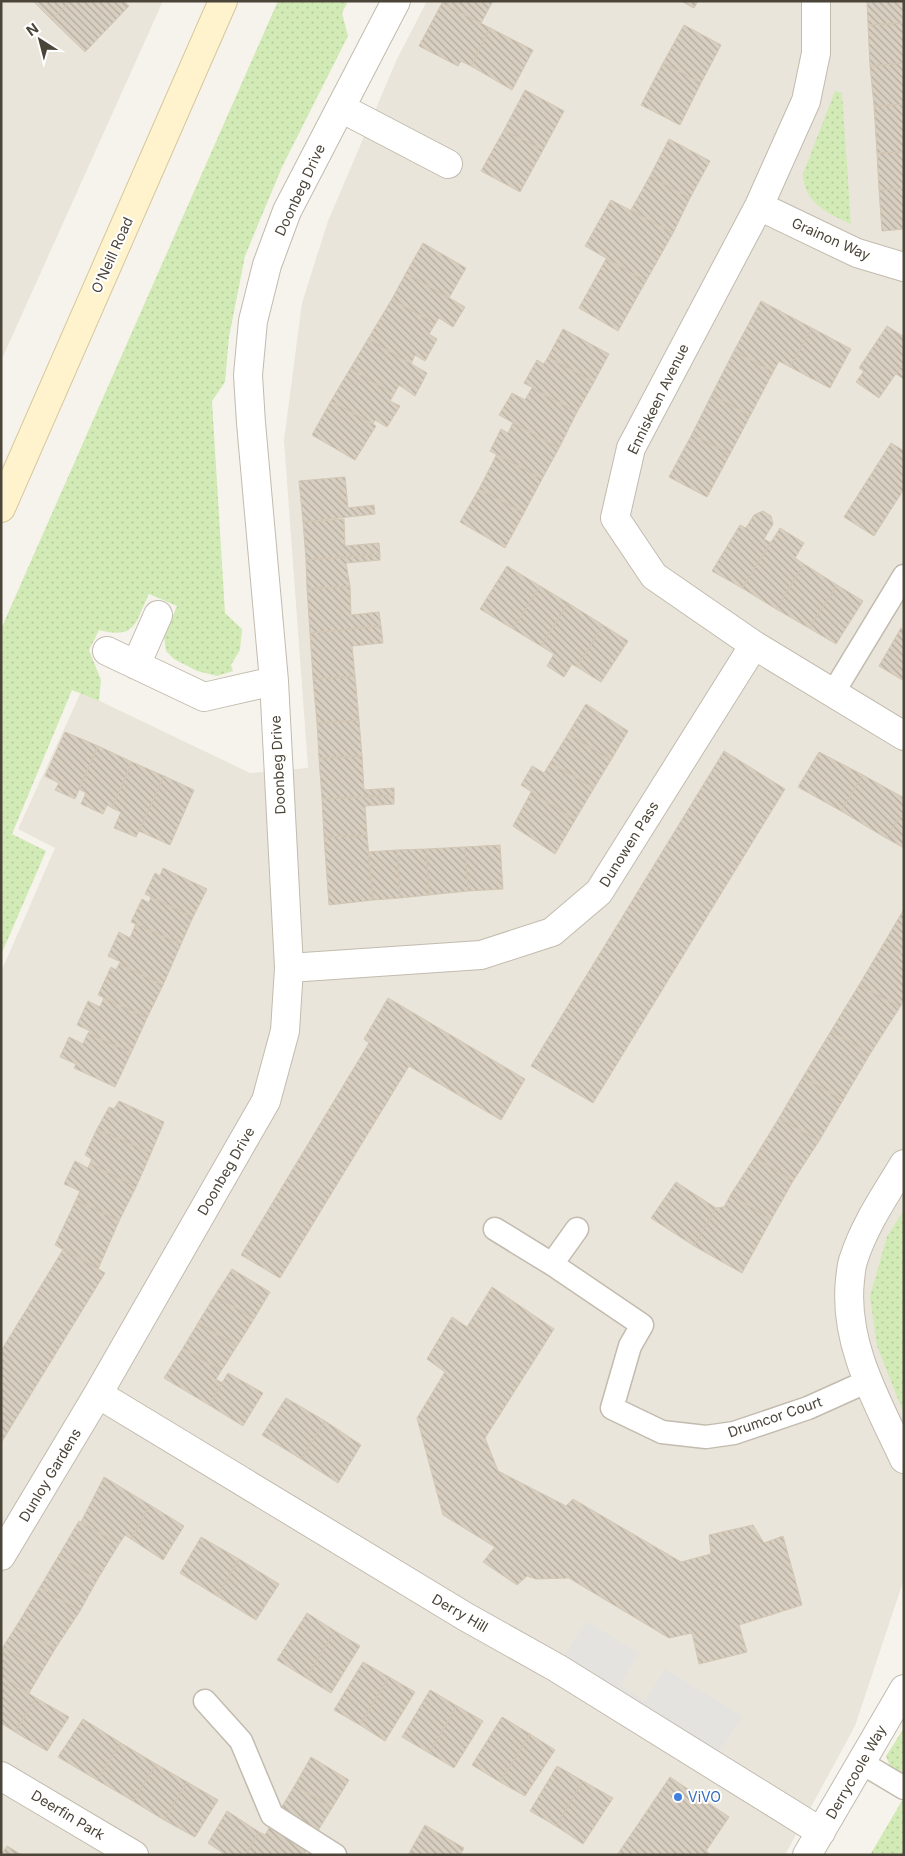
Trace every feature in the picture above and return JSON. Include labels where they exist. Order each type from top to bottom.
[{"type":"main road","name":"O'Neill Road","points":[[1,508],[223,1]]},
{"type":"street","name":"Doonbeg Drive","points":[[98,1394],[266,1102],[285,1031],[289,968],[274,681],[248,375],[253,321],[267,265],[287,212],[396,1]]},
{"type":"street","name":"Enniskeen Avenue","points":[[816,1],[816,53],[806,101],[759,206],[631,448],[615,518],[654,576],[754,645],[904,736]]},
{"type":"street","points":[[341,108],[448,164]]},
{"type":"street","name":"Grainon Way","points":[[759,206],[857,253],[904,267]]},
{"type":"street","points":[[136,665],[158,615]]},
{"type":"street","name":"Dunowen Pass","points":[[289,968],[481,955],[552,932],[599,892],[754,645]]},
{"type":"street","points":[[107,651],[204,697],[274,681]]},
{"type":"street","points":[[904,1164],[867,1226],[853,1259],[848,1297],[853,1338],[868,1381],[904,1459]]},
{"type":"street","name":"Dunloy Gardens","points":[[1,1556],[98,1394]]},
{"type":"street","name":"Derry Hill","points":[[98,1394],[466,1617],[565,1672],[814,1843]]},
{"type":"street","name":"Derrycoole Way","points":[[814,1843],[904,1689]]},
{"type":"street","name":"Deerfin Park","points":[[1,1776],[134,1855]]},
{"type":"lane","points":[[833,693],[904,576]]},
{"type":"lane","name":"Drumcor Court","points":[[495,1229],[552,1264],[642,1325],[630,1346],[612,1408],[662,1432],[706,1437],[734,1433],[808,1408],[868,1381]]},
{"type":"lane","points":[[552,1264],[577,1229]]},
{"type":"lane","points":[[205,1701],[241,1741],[272,1815],[336,1855]]},
{"type":"lane","points":[[862,1763],[904,1788]]},
{"type":"shaded area","points":[[1,1],[163,1],[1,361]]},
{"type":"shaded area","points":[[427,1],[904,1],[904,1579],[855,1726],[785,1855],[1,1855],[1,972],[55,848],[18,829],[81,692],[250,773],[308,768],[284,440],[302,303],[328,221],[397,59]]},
{"type":"shaded area","points":[[586,1621],[639,1653],[620,1685],[645,1701],[665,1669],[742,1716],[713,1763],[557,1668]]},
{"type":"green space","points":[[278,1],[348,1],[342,13],[348,36],[282,167],[245,256],[229,337],[225,382],[212,401],[225,613],[242,629],[240,650],[231,665],[233,671],[217,676],[197,671],[174,659],[166,651],[164,636],[177,606],[149,594],[137,620],[128,630],[121,633],[99,630],[89,650],[101,680],[99,701],[72,690],[12,834],[46,851],[1,955],[1,629]]},
{"type":"green space","points":[[835,91],[842,93],[851,224],[818,206],[812,200],[804,184],[803,174]]},
{"type":"green space","points":[[904,1212],[904,1414],[877,1346],[870,1296],[887,1237]]},
{"type":"green space","points":[[904,1728],[904,1779],[892,1771],[886,1756]]},
{"type":"green space","points":[[903,1799],[904,1855],[870,1855]]},
{"type":"building","points":[[33,1],[70,1],[52,20]]},
{"type":"building","points":[[70,1],[123,1],[129,6],[85,52],[52,20]]},
{"type":"building","points":[[442,1],[493,1],[481,23],[442,3]]},
{"type":"building","points":[[681,1],[698,1],[694,8]]},
{"type":"building","points":[[867,1],[904,1],[904,23],[868,25]]},
{"type":"building","points":[[442,3],[490,28],[471,66],[461,61],[458,66],[419,46]]},
{"type":"building","points":[[904,23],[904,63],[870,66],[868,25]]},
{"type":"building","points":[[684,25],[721,45],[701,83],[663,63]]},
{"type":"building","points":[[490,28],[533,50],[512,90],[471,66]]},
{"type":"building","points":[[663,63],[701,83],[680,125],[641,105]]},
{"type":"building","points":[[904,63],[904,104],[874,106],[870,66]]},
{"type":"building","points":[[525,90],[564,111],[543,150],[504,130]]},
{"type":"building","points":[[904,104],[904,152],[877,153],[874,106]]},
{"type":"building","points":[[504,130],[543,150],[520,192],[481,171]]},
{"type":"building","points":[[669,139],[710,161],[690,198],[650,176]]},
{"type":"building","points":[[904,152],[904,188],[879,190],[877,153]]},
{"type":"building","points":[[650,176],[690,198],[673,233],[631,210]]},
{"type":"building","points":[[904,188],[904,229],[882,231],[879,190]]},
{"type":"building","points":[[611,200],[673,233],[646,281],[585,246]]},
{"type":"building","points":[[423,243],[466,268],[449,298],[406,273]]},
{"type":"building","points":[[606,259],[646,281],[618,331],[579,308]]},
{"type":"building","points":[[406,273],[465,307],[453,327],[439,318],[435,324],[392,299]]},
{"type":"building","points":[[392,299],[435,324],[429,334],[437,339],[425,361],[415,355],[411,364],[368,339]]},
{"type":"building","points":[[761,301],[812,328],[790,367],[779,361],[773,372],[734,351]]},
{"type":"building","points":[[887,326],[904,337],[904,362],[879,398],[856,382],[864,371],[859,368]]},
{"type":"building","points":[[812,328],[851,349],[830,388],[790,367]]},
{"type":"building","points":[[563,329],[609,354],[594,382],[548,357]]},
{"type":"building","points":[[368,339],[427,373],[415,396],[399,385],[394,394],[350,369]]},
{"type":"building","points":[[734,351],[773,372],[750,416],[712,394]]},
{"type":"building","points":[[548,357],[594,382],[577,412],[524,383],[537,360],[544,364]]},
{"type":"building","points":[[904,362],[904,379],[896,374]]},
{"type":"building","points":[[350,369],[394,394],[390,401],[400,406],[387,427],[375,420],[373,424],[331,401]]},
{"type":"building","points":[[532,388],[577,412],[559,448],[499,415],[512,393],[525,400]]},
{"type":"building","points":[[712,394],[750,416],[730,454],[692,434]]},
{"type":"building","points":[[331,401],[376,426],[355,460],[312,435]]},
{"type":"building","points":[[513,423],[559,448],[542,479],[490,451],[501,429],[508,433]]},
{"type":"building","points":[[692,434],[730,454],[707,497],[669,477]]},
{"type":"building","points":[[891,443],[904,451],[904,489],[874,536],[844,517]]},
{"type":"building","points":[[497,454],[542,479],[524,513],[479,489]]},
{"type":"building","points":[[345,477],[348,508],[374,505],[375,514],[303,522],[299,481]]},
{"type":"building","points":[[479,489],[524,513],[505,548],[460,522]]},
{"type":"building","points":[[763,511],[771,516],[773,524],[764,539],[771,543],[742,588],[712,571],[740,525],[746,528],[754,515]]},
{"type":"building","points":[[344,519],[345,546],[379,543],[380,554],[306,560],[303,522]]},
{"type":"building","points":[[780,528],[804,543],[795,558],[804,564],[776,609],[742,588]]},
{"type":"building","points":[[380,554],[380,560],[346,563],[350,586],[307,589],[306,560]]},
{"type":"building","points":[[804,564],[837,585],[809,628],[776,609]]},
{"type":"building","points":[[507,566],[540,586],[513,629],[480,609]]},
{"type":"building","points":[[837,585],[863,601],[836,644],[809,628]]},
{"type":"building","points":[[350,586],[351,615],[379,612],[381,626],[310,633],[307,589]]},
{"type":"building","points":[[540,586],[568,603],[541,646],[513,629]]},
{"type":"building","points":[[568,603],[603,625],[577,667],[572,664],[564,677],[547,666],[554,654],[541,646]]},
{"type":"building","points":[[603,625],[628,641],[601,682],[577,667]]},
{"type":"building","points":[[381,626],[383,643],[352,646],[355,676],[313,679],[310,633]]},
{"type":"building","points":[[901,628],[904,630],[904,681],[879,666]]},
{"type":"building","points":[[355,676],[359,720],[317,723],[313,679]]},
{"type":"building","points":[[586,704],[628,731],[611,760],[568,734]]},
{"type":"building","points":[[359,720],[362,756],[319,758],[317,723]]},
{"type":"building","points":[[65,732],[98,746],[75,799],[55,790],[59,783],[45,776]]},
{"type":"building","points":[[568,734],[611,760],[594,788],[550,763]]},
{"type":"building","points":[[98,746],[132,762],[112,808],[107,805],[103,814],[81,804],[86,793],[79,789]]},
{"type":"building","points":[[724,751],[785,789],[593,1103],[531,1066]]},
{"type":"building","points":[[819,752],[863,775],[841,811],[798,787]]},
{"type":"building","points":[[362,756],[364,790],[394,788],[394,795],[322,799],[319,758]]},
{"type":"building","points":[[132,762],[164,776],[136,837],[114,828],[121,812],[112,808]]},
{"type":"building","points":[[550,763],[594,788],[575,820],[521,785],[532,766],[544,773]]},
{"type":"building","points":[[863,775],[904,798],[904,811],[886,838],[841,811]]},
{"type":"building","points":[[164,776],[194,790],[170,845],[139,831]]},
{"type":"building","points":[[531,792],[575,820],[555,854],[513,826]]},
{"type":"building","points":[[394,795],[394,804],[365,806],[367,835],[324,837],[322,799]]},
{"type":"building","points":[[904,811],[904,848],[886,838]]},
{"type":"building","points":[[367,835],[373,900],[329,905],[324,837]]},
{"type":"building","points":[[500,845],[503,889],[468,891],[465,847]]},
{"type":"building","points":[[465,847],[468,891],[429,895],[426,849]]},
{"type":"building","points":[[426,849],[429,895],[400,898],[397,850]]},
{"type":"building","points":[[397,850],[400,898],[373,900],[368,852]]},
{"type":"building","points":[[163,868],[207,889],[193,917],[145,894],[155,873],[160,876]]},
{"type":"building","points":[[151,897],[193,917],[181,944],[131,922],[142,899],[149,903]]},
{"type":"building","points":[[904,909],[904,955],[884,943]]},
{"type":"building","points":[[136,924],[181,944],[163,985],[119,964],[121,962],[108,956],[119,932],[130,938]]},
{"type":"building","points":[[884,943],[904,955],[904,1000],[900,1007],[859,985]]},
{"type":"building","points":[[119,964],[163,985],[147,1018],[98,995],[111,967],[116,970]]},
{"type":"building","points":[[859,985],[900,1007],[870,1054],[831,1031]]},
{"type":"building","points":[[104,998],[147,1018],[131,1053],[88,1033],[90,1031],[77,1025],[88,1001],[100,1007]]},
{"type":"building","points":[[388,998],[525,1079],[501,1120],[409,1066],[280,1278],[241,1255],[369,1043],[364,1039]]},
{"type":"building","points":[[831,1031],[870,1054],[843,1100],[803,1077]]},
{"type":"building","points":[[88,1033],[131,1053],[115,1087],[74,1068],[76,1064],[60,1057],[69,1037],[83,1044]]},
{"type":"building","points":[[803,1077],[843,1100],[819,1141],[779,1118]]},
{"type":"building","points":[[119,1101],[164,1122],[151,1153],[97,1129],[109,1107],[114,1109]]},
{"type":"building","points":[[779,1118],[819,1141],[793,1181],[755,1157]]},
{"type":"building","points":[[97,1129],[151,1153],[136,1187],[90,1163],[92,1159],[85,1155]]},
{"type":"building","points":[[755,1157],[793,1181],[771,1220],[731,1194]]},
{"type":"building","points":[[75,1161],[88,1168],[90,1163],[136,1187],[119,1221],[76,1200],[80,1191],[64,1184]]},
{"type":"building","points":[[676,1182],[716,1208],[694,1246],[651,1218]]},
{"type":"building","points":[[731,1194],[771,1220],[742,1273],[694,1246],[716,1208],[724,1207]]},
{"type":"building","points":[[76,1200],[119,1221],[98,1269],[55,1245]]},
{"type":"building","points":[[64,1248],[105,1273],[1,1443],[1,1351]]},
{"type":"building","points":[[232,1269],[270,1292],[254,1319],[215,1295]]},
{"type":"building","points":[[492,1287],[554,1329],[485,1438],[498,1471],[566,1506],[573,1499],[681,1562],[711,1554],[709,1535],[753,1525],[764,1543],[783,1536],[802,1605],[739,1625],[747,1652],[699,1664],[692,1633],[669,1638],[569,1578],[536,1579],[527,1576],[517,1585],[483,1562],[495,1547],[443,1515],[417,1418],[445,1372],[427,1359],[452,1317],[467,1327]]},
{"type":"building","points":[[215,1295],[254,1319],[237,1346],[198,1323]]},
{"type":"building","points":[[198,1323],[237,1346],[221,1371],[183,1348]]},
{"type":"building","points":[[183,1348],[221,1371],[216,1379],[222,1383],[209,1405],[164,1378]]},
{"type":"building","points":[[228,1373],[263,1393],[243,1426],[209,1405]]},
{"type":"building","points":[[286,1398],[325,1421],[301,1459],[262,1435]]},
{"type":"building","points":[[325,1421],[361,1445],[338,1483],[301,1459]]},
{"type":"building","points":[[104,1477],[150,1505],[131,1539],[125,1535],[119,1544],[81,1522]]},
{"type":"building","points":[[150,1505],[184,1526],[163,1560],[131,1539]]},
{"type":"building","points":[[79,1521],[119,1544],[97,1580],[59,1555]]},
{"type":"building","points":[[201,1537],[239,1559],[217,1596],[180,1573]]},
{"type":"building","points":[[59,1555],[97,1580],[80,1611],[40,1587]]},
{"type":"building","points":[[239,1559],[279,1584],[256,1620],[217,1596]]},
{"type":"building","points":[[40,1587],[80,1611],[55,1649],[17,1625]]},
{"type":"building","points":[[307,1613],[335,1631],[306,1678],[277,1660]]},
{"type":"building","points":[[17,1625],[55,1649],[42,1671],[3,1647]]},
{"type":"building","points":[[335,1631],[360,1646],[331,1693],[306,1678]]},
{"type":"building","points":[[3,1647],[42,1671],[29,1693],[1,1676]]},
{"type":"building","points":[[363,1662],[389,1677],[360,1725],[334,1710]]},
{"type":"building","points":[[1,1676],[36,1698],[15,1732],[1,1723]]},
{"type":"building","points":[[389,1677],[415,1692],[385,1741],[360,1725]]},
{"type":"building","points":[[430,1690],[457,1706],[429,1753],[402,1737]]},
{"type":"building","points":[[36,1698],[69,1717],[47,1751],[15,1732]]},
{"type":"building","points":[[457,1706],[483,1721],[454,1768],[429,1753]]},
{"type":"building","points":[[502,1717],[530,1734],[500,1782],[472,1765]]},
{"type":"building","points":[[83,1719],[121,1743],[97,1780],[58,1757]]},
{"type":"building","points":[[530,1734],[555,1750],[525,1796],[500,1782]]},
{"type":"building","points":[[121,1743],[156,1764],[133,1801],[97,1780]]},
{"type":"building","points":[[311,1757],[349,1780],[332,1808],[295,1785]]},
{"type":"building","points":[[156,1764],[187,1782],[164,1820],[133,1801]]},
{"type":"building","points":[[557,1766],[583,1781],[556,1826],[530,1811]]},
{"type":"building","name":"ViVO","points":[[670,1777],[729,1817],[706,1851],[711,1855],[617,1855]]},
{"type":"building","points":[[583,1781],[613,1798],[583,1844],[556,1826]]},
{"type":"building","points":[[187,1782],[218,1800],[195,1837],[164,1820]]},
{"type":"building","points":[[295,1785],[332,1808],[314,1837],[278,1813]]},
{"type":"building","points":[[227,1811],[259,1832],[245,1855],[226,1855],[208,1843]]},
{"type":"building","points":[[278,1813],[314,1837],[304,1855],[245,1855],[259,1832],[265,1835]]},
{"type":"building","points":[[425,1825],[464,1848],[460,1855],[408,1855]]},
{"type":"building","points":[[7,1846],[22,1855],[1,1855]]},
{"type":"place","name":"ViVO","points":[[678,1797]]}]
